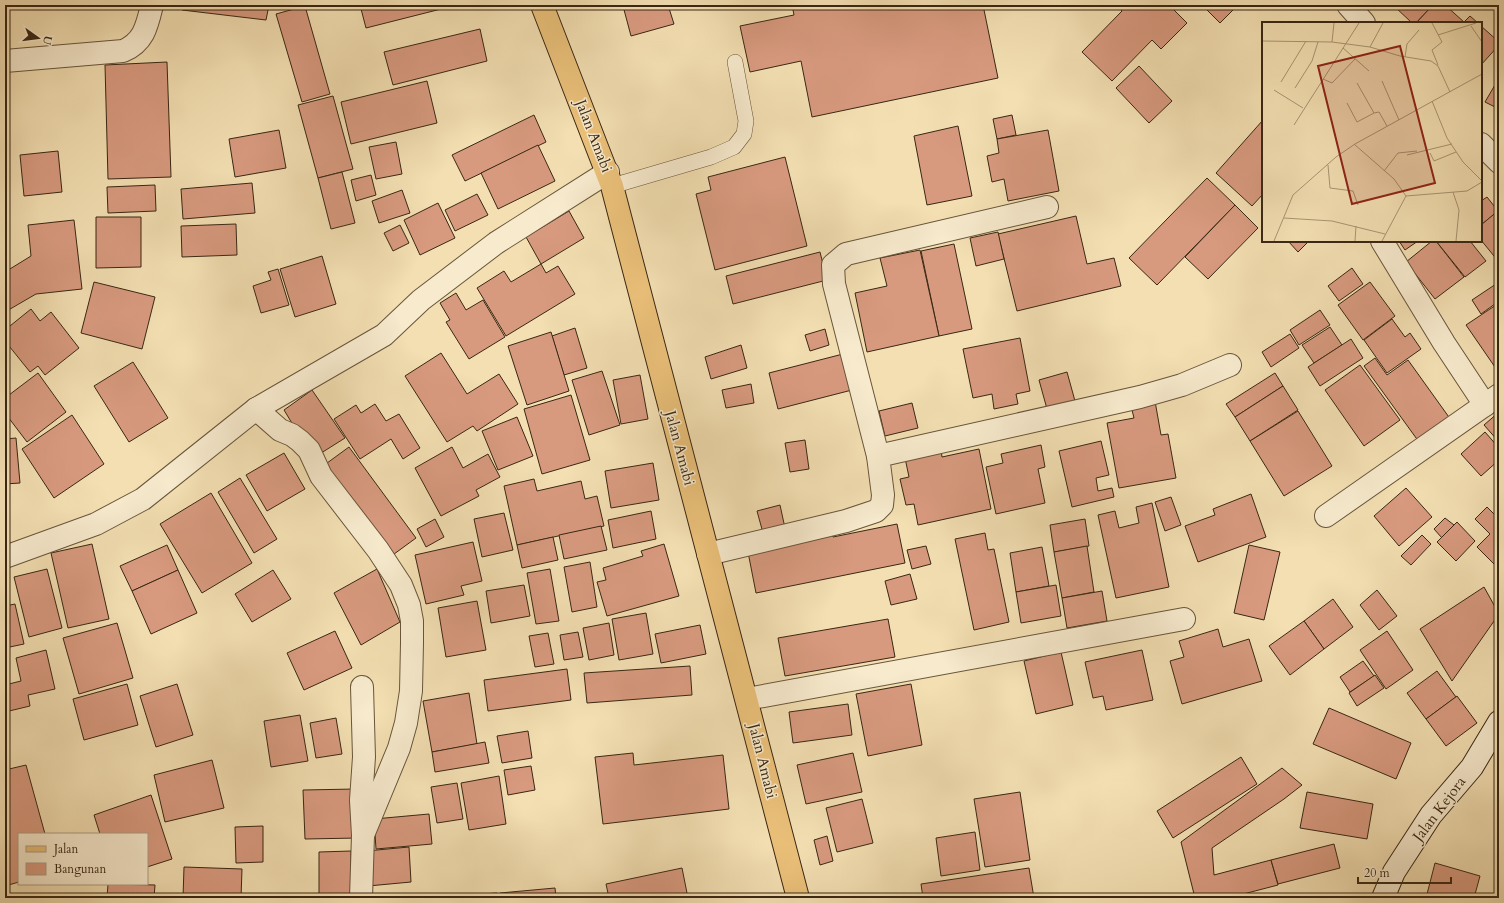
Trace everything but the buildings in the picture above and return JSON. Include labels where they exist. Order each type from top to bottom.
[{"type":"main road","name":"Jalan Amabi","points":[[542,5],[610,179],[798,898]]},
{"type":"street","points":[[5,61],[123,51],[134,46],[141,37],[152,5]]},
{"type":"street","points":[[1482,145],[1499,162]]},
{"type":"street","points":[[5,557],[96,524],[143,498],[256,409],[384,335],[422,300],[496,243],[610,179]]},
{"type":"street","points":[[708,554],[846,522],[876,512],[882,505],[883,495],[878,456],[834,284],[833,265],[846,254],[1047,207]]},
{"type":"street","points":[[1326,516],[1492,400],[1444,343],[1383,242]]},
{"type":"street","points":[[878,456],[1140,397],[1182,385],[1230,365]]},
{"type":"street","points":[[256,409],[275,427],[292,434],[308,450],[321,476],[378,550],[401,585],[409,605],[412,621],[411,691],[406,722],[399,748],[363,835]]},
{"type":"street","points":[[747,699],[1184,619]]},
{"type":"street","points":[[361,898],[363,835],[361,800],[364,757],[362,687]]},
{"type":"street","name":"Jalan Kejora","points":[[1383,898],[1394,872],[1431,815],[1472,766],[1499,722]]},
{"type":"lane","points":[[610,179],[711,157],[734,147],[744,134],[746,121],[735,62]]}]
